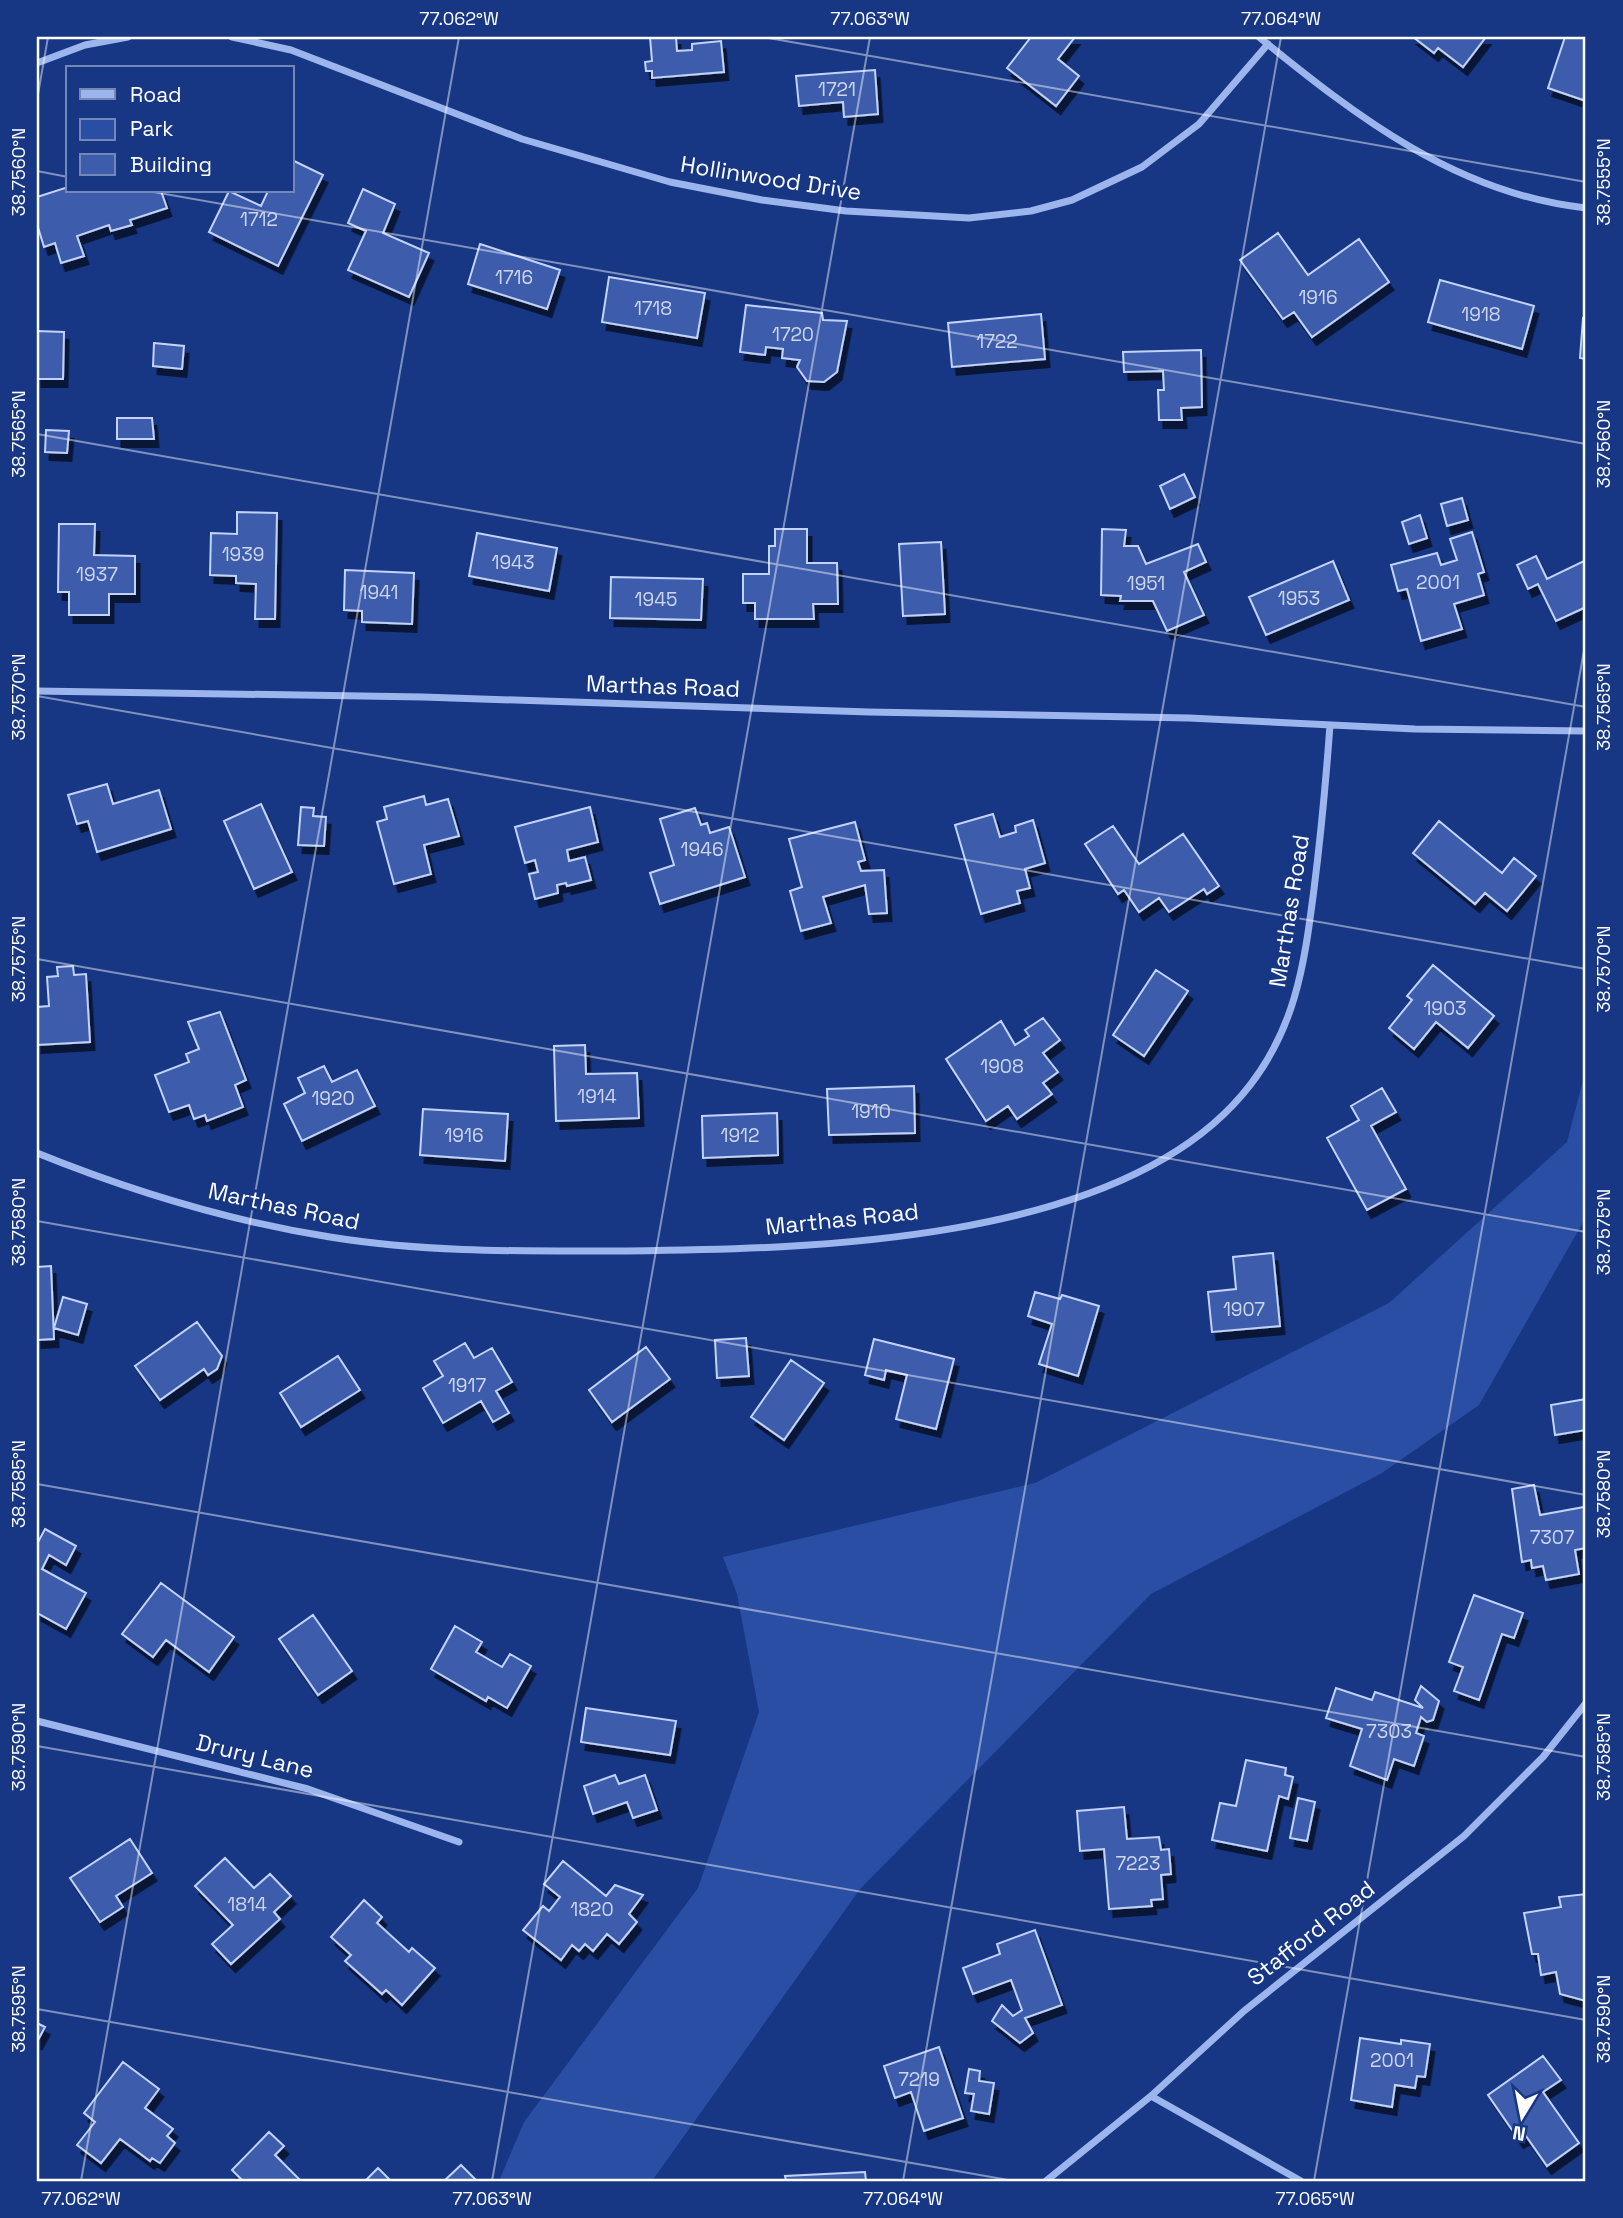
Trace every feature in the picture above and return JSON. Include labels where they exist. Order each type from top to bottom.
[{"type":"street","points":[[37,63],[85,45],[128,37]]},
{"type":"street","name":"Hollinwood Drive","points":[[232,37],[291,50],[522,139],[670,182],[762,200],[846,211],[968,218],[1031,211],[1072,200],[1142,167],[1199,124],[1268,44]]},
{"type":"street","points":[[1259,37],[1392,138],[1446,168],[1497,189],[1556,204],[1586,208]]},
{"type":"street","name":"Marthas Road","points":[[37,691],[423,697],[1586,731]]},
{"type":"street","name":"Marthas Road","points":[[37,1153],[91,1175],[177,1202],[264,1224],[328,1237],[470,1252],[701,1250],[808,1244],[991,1220],[1070,1199],[1136,1174],[1191,1143],[1242,1095],[1275,1045],[1294,1002],[1303,971],[1324,811],[1330,725]]},
{"type":"street","name":"Stafford Road","points":[[1046,2181],[1151,2096],[1244,2011],[1464,1836],[1543,1757],[1586,1703]]},
{"type":"street","name":"Drury Lane","points":[[37,1721],[308,1788],[459,1842]]},
{"type":"street","points":[[1151,2096],[1301,2181]]},
{"type":"green space","points":[[1586,1069],[1586,1217],[1479,1405],[1382,1473],[1151,1594],[860,1889],[652,2181],[499,2181],[524,2122],[698,1888],[759,1712],[737,1594],[723,1557],[1035,1483],[1389,1303],[1567,1142]]},
{"type":"building","points":[[650,37],[676,37],[677,51],[692,50],[692,44],[721,41],[724,72],[652,78],[652,71],[646,71],[645,62],[652,61]]},
{"type":"building","points":[[1031,37],[1075,37],[1058,59],[1079,76],[1056,106],[1007,68]]},
{"type":"building","points":[[1413,37],[1486,37],[1463,67],[1438,48],[1434,53]]},
{"type":"building","points":[[1565,37],[1586,37],[1586,101],[1548,88]]},
{"type":"building","points":[[875,70],[878,114],[844,117],[843,102],[799,106],[796,76]]},
{"type":"building","points":[[294,161],[323,175],[278,266],[209,232],[229,192],[261,206],[268,192],[294,192]]},
{"type":"building","points":[[66,188],[66,192],[161,192],[167,208],[130,220],[132,225],[111,231],[109,225],[77,236],[84,256],[61,263],[55,243],[44,247],[37,224],[37,197]]},
{"type":"building","points":[[363,189],[395,204],[383,233],[429,253],[409,297],[348,270],[366,231],[348,223]]},
{"type":"building","points":[[1278,233],[1308,275],[1359,239],[1389,282],[1312,337],[1294,312],[1283,319],[1240,260]]},
{"type":"building","points":[[480,244],[560,270],[547,309],[468,284]]},
{"type":"building","points":[[609,277],[705,293],[697,338],[602,322]]},
{"type":"building","points":[[1440,280],[1534,306],[1522,349],[1428,322]]},
{"type":"building","points":[[746,305],[822,313],[823,320],[847,321],[837,372],[824,382],[807,381],[797,367],[800,360],[782,358],[783,349],[766,347],[765,355],[740,352]]},
{"type":"building","points":[[1041,314],[1045,359],[952,367],[948,323]]},
{"type":"building","points":[[1583,318],[1586,319],[1586,359],[1580,358]]},
{"type":"building","points":[[37,331],[64,332],[63,379],[37,379]]},
{"type":"building","points":[[154,343],[184,346],[182,369],[153,366]]},
{"type":"building","points":[[1201,350],[1202,407],[1181,408],[1182,420],[1159,420],[1158,390],[1164,390],[1163,371],[1124,372],[1123,352]]},
{"type":"building","points":[[117,418],[152,418],[154,439],[117,439]]},
{"type":"building","points":[[46,430],[69,431],[67,453],[45,452]]},
{"type":"building","points":[[1184,474],[1195,497],[1170,509],[1160,486]]},
{"type":"building","points":[[1462,498],[1468,520],[1447,526],[1441,504]]},
{"type":"building","points":[[237,512],[277,513],[275,619],[255,619],[256,584],[236,583],[236,576],[210,575],[211,533],[237,534]]},
{"type":"building","points":[[1420,515],[1427,538],[1409,544],[1402,522]]},
{"type":"building","points":[[59,524],[95,524],[94,555],[135,556],[135,594],[109,594],[109,615],[69,615],[69,592],[58,592]]},
{"type":"building","points":[[775,529],[807,529],[807,563],[837,563],[838,604],[813,604],[814,619],[755,619],[755,603],[743,603],[743,574],[769,574],[769,546],[775,546]]},
{"type":"building","points":[[1102,529],[1126,530],[1124,546],[1138,546],[1146,564],[1198,544],[1206,562],[1184,572],[1204,615],[1167,631],[1153,601],[1120,601],[1121,596],[1101,595]]},
{"type":"building","points":[[1472,532],[1484,572],[1478,574],[1484,595],[1454,604],[1462,629],[1421,641],[1407,589],[1398,591],[1391,565],[1437,553],[1441,565],[1457,560],[1450,539]]},
{"type":"building","points":[[477,533],[557,548],[549,591],[469,576]]},
{"type":"building","points":[[941,542],[945,614],[903,616],[899,544]]},
{"type":"building","points":[[1536,556],[1547,579],[1586,560],[1586,607],[1556,621],[1538,584],[1528,589],[1517,565]]},
{"type":"building","points":[[1333,561],[1349,600],[1266,635],[1249,597]]},
{"type":"building","points":[[345,570],[414,573],[412,624],[362,622],[362,611],[344,610]]},
{"type":"building","points":[[611,577],[703,579],[701,620],[610,618]]},
{"type":"building","points":[[107,784],[113,804],[159,790],[171,829],[97,852],[88,821],[77,824],[68,795]]},
{"type":"building","points":[[424,796],[426,805],[448,799],[459,836],[424,845],[431,874],[394,884],[377,822],[387,819],[384,807]]},
{"type":"building","points":[[261,804],[292,872],[254,889],[224,821]]},
{"type":"building","points":[[301,807],[314,808],[313,816],[326,817],[324,846],[298,845]]},
{"type":"building","points":[[590,807],[598,842],[567,850],[569,861],[585,857],[591,880],[567,886],[566,883],[557,885],[558,893],[535,899],[529,874],[538,872],[535,860],[525,863],[515,827]]},
{"type":"building","points":[[695,808],[701,825],[707,823],[710,833],[729,827],[745,877],[660,904],[650,873],[674,865],[660,819]]},
{"type":"building","points":[[993,814],[1000,837],[1016,832],[1015,826],[1033,820],[1045,863],[1025,869],[1030,888],[1017,891],[1020,903],[981,914],[955,825]]},
{"type":"building","points":[[1439,821],[1502,873],[1514,858],[1536,876],[1507,911],[1485,893],[1475,904],[1413,853]]},
{"type":"building","points":[[855,822],[865,860],[858,862],[861,871],[884,870],[887,913],[869,914],[865,885],[823,897],[831,923],[801,931],[790,891],[802,887],[789,839]]},
{"type":"building","points":[[1113,826],[1139,864],[1183,834],[1219,886],[1207,894],[1204,889],[1169,912],[1159,898],[1139,912],[1124,890],[1118,894],[1085,844]]},
{"type":"building","points":[[1433,965],[1494,1016],[1468,1048],[1436,1022],[1414,1049],[1389,1028],[1412,1000],[1407,996]]},
{"type":"building","points":[[73,966],[74,975],[86,974],[90,1042],[37,1045],[37,1007],[49,1006],[47,977],[58,976],[57,967]]},
{"type":"building","points":[[1156,970],[1188,991],[1144,1056],[1113,1035]]},
{"type":"building","points":[[220,1012],[246,1080],[235,1085],[243,1107],[207,1121],[205,1115],[194,1119],[189,1105],[169,1112],[155,1075],[189,1062],[186,1054],[199,1049],[188,1022]]},
{"type":"building","points":[[1043,1018],[1060,1040],[1043,1053],[1058,1072],[1043,1083],[1052,1094],[1017,1119],[1008,1106],[986,1121],[946,1059],[1001,1021],[1015,1045],[1029,1036],[1025,1030]]},
{"type":"building","points":[[585,1045],[586,1074],[637,1073],[639,1118],[556,1121],[554,1046]]},
{"type":"building","points":[[324,1066],[332,1082],[357,1070],[375,1106],[302,1141],[284,1104],[305,1093],[298,1078]]},
{"type":"building","points":[[914,1086],[915,1133],[829,1135],[827,1089]]},
{"type":"building","points":[[1382,1088],[1396,1112],[1371,1126],[1406,1189],[1367,1210],[1327,1138],[1359,1120],[1351,1106]]},
{"type":"building","points":[[423,1109],[508,1114],[505,1161],[420,1155]]},
{"type":"building","points":[[777,1113],[778,1155],[703,1158],[702,1116]]},
{"type":"building","points":[[1273,1253],[1280,1326],[1212,1332],[1208,1292],[1236,1289],[1233,1257]]},
{"type":"building","points":[[51,1266],[54,1339],[37,1340],[37,1267]]},
{"type":"building","points":[[1035,1292],[1060,1299],[1062,1295],[1099,1306],[1078,1376],[1039,1364],[1052,1324],[1028,1316]]},
{"type":"building","points":[[63,1297],[87,1304],[78,1335],[54,1328]]},
{"type":"building","points":[[197,1322],[222,1356],[217,1369],[208,1375],[204,1369],[160,1400],[135,1366]]},
{"type":"building","points":[[746,1338],[749,1376],[717,1378],[715,1340]]},
{"type":"building","points":[[874,1339],[954,1359],[936,1429],[896,1419],[907,1375],[886,1370],[884,1380],[865,1375]]},
{"type":"building","points":[[465,1343],[474,1358],[492,1348],[512,1382],[496,1391],[509,1413],[493,1422],[481,1401],[443,1423],[423,1388],[443,1376],[434,1361]]},
{"type":"building","points":[[646,1347],[670,1379],[612,1422],[589,1390]]},
{"type":"building","points":[[338,1356],[360,1390],[301,1427],[280,1393]]},
{"type":"building","points":[[791,1360],[824,1383],[784,1440],[751,1417]]},
{"type":"building","points":[[1586,1399],[1586,1430],[1555,1435],[1551,1405]]},
{"type":"building","points":[[1534,1485],[1540,1515],[1584,1507],[1586,1548],[1575,1550],[1579,1574],[1546,1580],[1543,1566],[1532,1568],[1531,1560],[1522,1562],[1512,1489]]},
{"type":"building","points":[[45,1529],[76,1546],[66,1565],[49,1555],[42,1569],[86,1593],[66,1629],[37,1613],[37,1544]]},
{"type":"building","points":[[161,1583],[234,1637],[209,1672],[166,1640],[153,1657],[122,1634]]},
{"type":"building","points":[[1474,1595],[1523,1613],[1514,1638],[1502,1634],[1479,1700],[1454,1691],[1463,1667],[1449,1662]]},
{"type":"building","points":[[313,1615],[352,1671],[318,1695],[279,1639]]},
{"type":"building","points":[[455,1626],[482,1642],[476,1652],[502,1667],[510,1654],[531,1666],[507,1708],[488,1697],[486,1701],[431,1669]]},
{"type":"building","points":[[1421,1686],[1439,1701],[1433,1720],[1427,1722],[1421,1717],[1416,1733],[1424,1736],[1414,1766],[1394,1759],[1387,1780],[1350,1766],[1362,1729],[1326,1718],[1336,1688],[1372,1700],[1375,1692],[1423,1708],[1415,1700]]},
{"type":"building","points":[[586,1708],[676,1721],[670,1755],[581,1742]]},
{"type":"building","points":[[1246,1760],[1286,1768],[1285,1775],[1293,1777],[1288,1799],[1279,1796],[1267,1851],[1212,1840],[1220,1803],[1236,1806]]},
{"type":"building","points":[[615,1775],[619,1784],[645,1775],[657,1810],[633,1818],[627,1802],[593,1814],[584,1786]]},
{"type":"building","points":[[1298,1798],[1315,1802],[1307,1841],[1290,1838]]},
{"type":"building","points":[[1124,1807],[1127,1839],[1159,1837],[1161,1850],[1169,1849],[1171,1874],[1161,1875],[1163,1899],[1151,1900],[1152,1906],[1109,1909],[1104,1849],[1080,1851],[1077,1811]]},
{"type":"building","points":[[130,1839],[152,1873],[116,1896],[123,1907],[100,1922],[70,1878]]},
{"type":"building","points":[[225,1858],[254,1888],[270,1874],[291,1896],[274,1912],[280,1919],[231,1964],[212,1944],[233,1925],[195,1886]]},
{"type":"building","points":[[563,1861],[606,1896],[615,1885],[643,1895],[629,1914],[637,1922],[619,1944],[607,1934],[593,1951],[585,1944],[579,1951],[572,1945],[561,1960],[523,1930],[543,1906],[549,1911],[560,1897],[544,1884]]},
{"type":"building","points":[[1586,1894],[1586,2001],[1560,1994],[1556,1972],[1541,1975],[1538,1954],[1532,1954],[1524,1913],[1561,1907],[1559,1897]]},
{"type":"building","points":[[364,1900],[382,1917],[377,1923],[409,1952],[412,1948],[435,1968],[402,2005],[386,1990],[382,1994],[345,1961],[351,1955],[331,1937]]},
{"type":"building","points":[[1035,1930],[1062,2005],[1025,2018],[1033,2033],[1020,2043],[992,2021],[1002,2005],[1013,2016],[1022,2010],[1011,1980],[973,1994],[963,1968],[1000,1954],[997,1944]]},
{"type":"building","points":[[37,2023],[45,2027],[37,2042]]},
{"type":"building","points":[[1360,2038],[1401,2044],[1401,2040],[1430,2044],[1425,2077],[1417,2076],[1415,2088],[1395,2085],[1392,2107],[1351,2100]]},
{"type":"building","points":[[939,2047],[963,2118],[924,2131],[911,2092],[895,2098],[884,2066]]},
{"type":"building","points":[[1543,2056],[1561,2080],[1543,2092],[1579,2143],[1547,2166],[1526,2136],[1519,2140],[1488,2095]]},
{"type":"building","points":[[123,2062],[159,2089],[145,2108],[173,2129],[167,2136],[175,2143],[160,2163],[152,2158],[150,2161],[120,2139],[101,2163],[77,2145],[95,2122],[84,2113]]},
{"type":"building","points":[[969,2069],[980,2071],[979,2081],[994,2083],[989,2114],[971,2111],[974,2094],[965,2093]]},
{"type":"building","points":[[269,2132],[284,2146],[275,2155],[301,2181],[243,2181],[232,2170]]},
{"type":"building","points":[[461,2165],[477,2181],[444,2181]]},
{"type":"building","points":[[378,2168],[391,2181],[365,2181]]},
{"type":"building","points":[[865,2172],[866,2181],[786,2181],[785,2176]]}]
